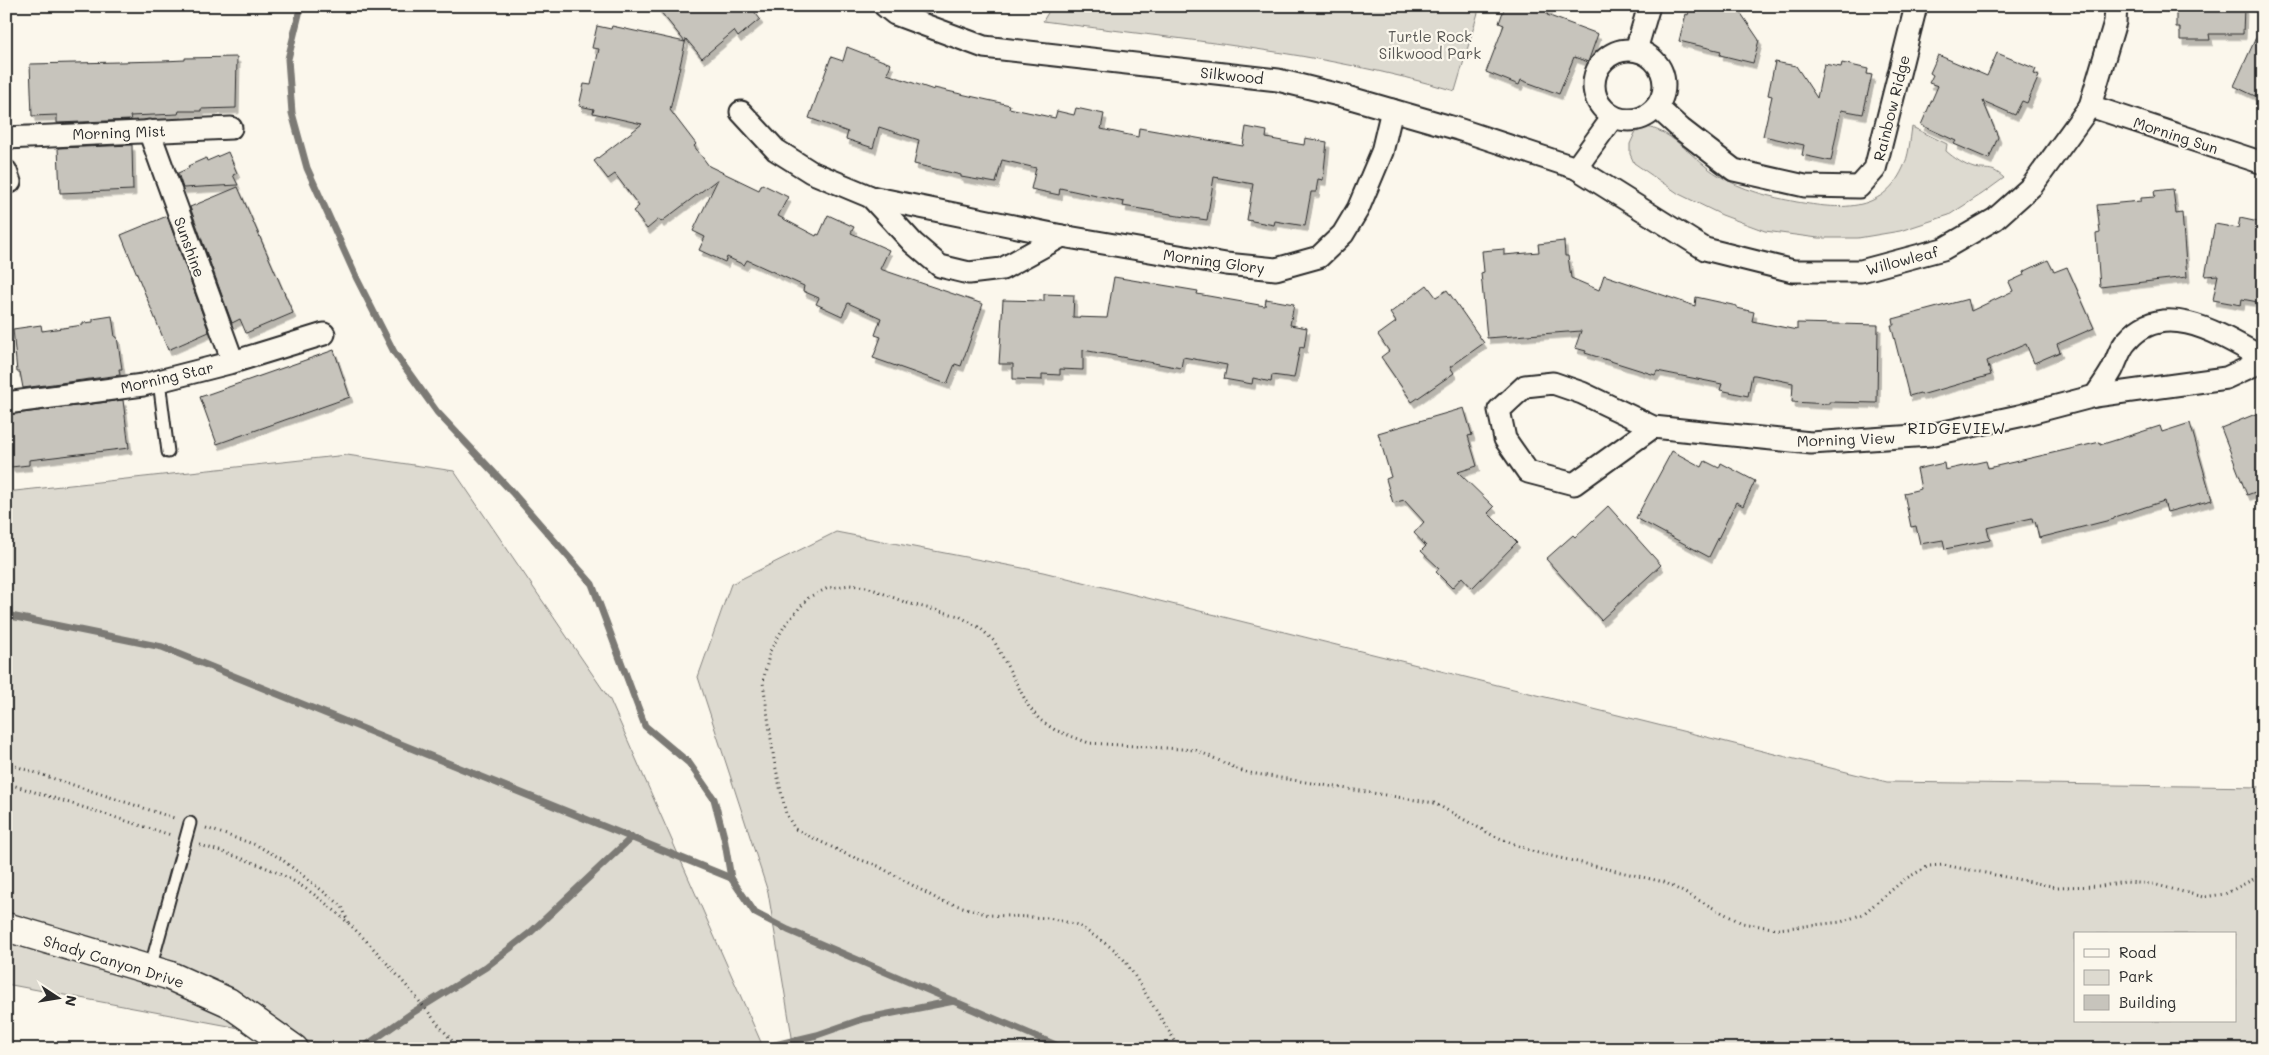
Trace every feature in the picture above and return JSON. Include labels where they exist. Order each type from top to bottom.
[{"type":"street","name":"Silkwood","points":[[885,6],[895,14],[984,47],[1278,80],[1458,129],[1576,168]]},
{"type":"street","points":[[1636,50],[1649,6]]},
{"type":"street","name":"Rainbow Ridge","points":[[1657,107],[1681,129],[1734,170],[1805,186],[1860,187],[1875,169],[1916,6]]},
{"type":"street","name":"Willowleaf","points":[[1576,168],[1705,249],[1793,271],[1861,271],[1943,250],[1995,219],[2032,186],[2090,106],[2115,22],[2116,6]]},
{"type":"street","points":[[1625,49],[1647,54],[1656,62],[1662,72],[1664,84],[1663,96],[1657,107],[1648,115],[1637,120],[1624,120],[1613,117],[1604,110],[1597,101],[1594,90],[1598,68],[1604,59],[1614,52],[1625,49]]},
{"type":"street","name":"Morning Sun","points":[[2090,106],[2263,163]]},
{"type":"street","name":"Morning Glory","points":[[741,112],[776,150],[811,172],[871,197],[1062,236],[1226,264],[1276,270],[1319,257],[1343,234],[1358,210],[1382,152],[1392,110]]},
{"type":"street","points":[[1576,168],[1613,117]]},
{"type":"street","name":"Morning Mist","points":[[6,138],[231,128]]},
{"type":"street","name":"Sunshine","points":[[149,131],[233,362]]},
{"type":"street","points":[[6,171],[10,182],[6,182]]},
{"type":"street","name":"Morning Glory","points":[[871,197],[913,243],[940,266],[969,273],[1002,269],[1062,236]]},
{"type":"street","name":"Morning View","points":[[2095,396],[2111,372],[2127,340],[2144,325],[2163,321],[2199,325],[2263,359]]},
{"type":"street","name":"Morning Star","points":[[6,403],[143,385],[233,362],[324,334]]},
{"type":"street","name":"Morning View","points":[[1653,427],[1574,484],[1528,472],[1505,439],[1499,410],[1525,386],[1553,383],[1582,393],[1653,427],[1810,443],[1930,435],[2019,416],[2095,396],[2226,378],[2263,359]]},
{"type":"street","name":"Shady Canyon Drive","points":[[6,927],[168,975],[228,1002],[294,1049]]},
{"type":"lane","points":[[159,381],[168,452]]},
{"type":"lane","points":[[150,970],[190,823]]},
{"type":"path","points":[[1180,1049],[1126,962],[1115,950],[1078,925],[1050,918],[989,915],[939,900],[878,866],[850,856],[796,829],[786,814],[774,760],[763,682],[770,651],[785,625],[809,597],[828,588],[850,585],[867,587],[907,603],[959,616],[980,628],[994,641],[1029,707],[1040,720],[1055,730],[1089,743],[1196,750],[1244,772],[1434,803],[1492,836],[1534,852],[1664,882],[1742,923],[1778,929],[1841,922],[1863,914],[1905,879],[1929,866],[1937,865],[2057,887],[2102,886],[2125,882],[2153,884],[2204,897],[2225,894],[2263,874]]},
{"type":"path","points":[[350,925],[459,1049]]},
{"type":"green space","name":"Turtle Rock Silkwood Park","points":[[1052,6],[1480,6],[1455,91],[1404,77],[1302,56],[1043,21]]},
{"type":"green space","points":[[1646,127],[1666,134],[1709,169],[1737,185],[1766,195],[1812,204],[1828,206],[1858,205],[1871,201],[1883,194],[1894,183],[1903,168],[1909,148],[1912,127],[1947,144],[1946,151],[1963,163],[1974,168],[1993,170],[2004,178],[1949,215],[1900,231],[1858,238],[1818,238],[1765,231],[1722,215],[1679,194],[1634,163],[1630,154],[1630,144],[1635,133]]},
{"type":"green space","points":[[347,455],[454,471],[610,700],[764,1049],[351,1049],[6,984],[6,492]]},
{"type":"green space","points":[[836,532],[1043,572],[1887,782],[2263,787],[2263,1049],[794,1049],[768,892],[698,677],[731,584]]},
{"type":"building","points":[[656,6],[750,6],[760,19],[738,37],[734,31],[702,58],[686,39],[670,110],[696,144],[694,146],[709,166],[759,190],[762,184],[788,197],[778,216],[816,236],[817,234],[819,235],[828,215],[854,227],[851,233],[889,250],[880,269],[983,304],[961,366],[955,364],[947,384],[873,358],[881,337],[875,335],[881,318],[848,303],[842,316],[816,304],[819,298],[803,291],[804,286],[747,260],[744,265],[727,257],[725,262],[699,250],[705,237],[693,231],[718,179],[661,222],[659,219],[647,229],[633,211],[639,206],[615,174],[608,179],[594,161],[642,124],[593,113],[594,109],[579,106],[584,84],[591,85],[599,49],[592,48],[597,26],[611,29],[612,26],[685,42]]},
{"type":"building","points":[[1505,6],[1550,6],[1547,15],[1598,34],[1588,62],[1574,57],[1559,94],[1521,80],[1519,85],[1486,72],[1504,25],[1499,23]]},
{"type":"building","points":[[1690,6],[1736,6],[1759,40],[1753,63],[1720,55],[1721,51],[1679,41]]},
{"type":"building","points":[[2176,6],[2244,6],[2243,34],[2209,34],[2210,40],[2180,40],[2180,27],[2176,27]]},
{"type":"building","points":[[2263,22],[2263,79],[2255,96],[2234,86]]},
{"type":"building","points":[[847,47],[891,64],[887,74],[934,90],[934,88],[1010,105],[1009,108],[1055,118],[1057,111],[1074,115],[1076,108],[1104,114],[1101,129],[1138,137],[1139,128],[1243,146],[1246,127],[1267,131],[1266,138],[1304,145],[1305,138],[1327,142],[1323,180],[1318,179],[1316,192],[1311,192],[1305,226],[1275,221],[1274,225],[1247,220],[1253,184],[1214,177],[1207,220],[1123,206],[1124,202],[1060,188],[1059,195],[1031,189],[1036,168],[1002,160],[996,183],[961,177],[961,175],[914,164],[919,140],[879,127],[873,148],[846,139],[848,132],[809,118],[831,57],[843,61]]},
{"type":"building","points":[[1997,53],[2036,69],[2034,74],[2039,76],[2027,103],[2022,101],[2015,115],[1983,101],[1998,137],[1989,159],[1954,144],[1956,141],[1921,125],[1938,86],[1929,83],[1933,75],[1930,73],[1938,55],[1987,76]]},
{"type":"building","points":[[237,57],[236,108],[201,109],[201,111],[179,111],[178,114],[130,116],[131,120],[57,123],[57,115],[32,116],[30,64]]},
{"type":"building","points":[[1775,62],[1796,66],[1817,98],[1824,64],[1841,67],[1842,63],[1868,69],[1867,74],[1872,75],[1863,114],[1841,110],[1831,161],[1802,155],[1804,145],[1763,136],[1772,96],[1768,95]]},
{"type":"building","points":[[132,145],[133,190],[60,193],[58,148]]},
{"type":"building","points":[[228,152],[237,173],[233,175],[238,185],[183,188],[178,173],[206,158],[207,161]]},
{"type":"building","points":[[238,187],[293,313],[246,333],[240,319],[232,323],[190,207]]},
{"type":"building","points":[[2173,189],[2176,214],[2182,213],[2187,277],[2100,287],[2096,234],[2100,233],[2097,205],[2141,201],[2141,198],[2155,197],[2154,191]]},
{"type":"building","points":[[167,216],[209,332],[168,350],[121,235]]},
{"type":"building","points":[[2240,218],[2263,223],[2263,303],[2242,299],[2241,305],[2213,300],[2218,275],[2205,276],[2215,224],[2238,228]]},
{"type":"building","points":[[1564,241],[1565,256],[1568,256],[1571,278],[1599,290],[1604,275],[1695,306],[1696,297],[1737,306],[1737,308],[1754,312],[1752,321],[1797,330],[1797,323],[1878,325],[1877,403],[1829,402],[1829,404],[1792,402],[1793,383],[1755,375],[1752,375],[1748,396],[1720,390],[1722,384],[1657,371],[1655,375],[1585,353],[1586,351],[1575,348],[1581,331],[1487,338],[1481,273],[1484,272],[1482,251],[1504,249],[1504,255],[1539,252],[1538,244]]},
{"type":"building","points":[[2048,260],[2054,272],[2067,267],[2094,328],[2057,344],[2060,352],[2034,363],[2026,344],[1987,361],[1991,375],[1921,395],[1920,393],[1909,396],[1891,325],[1894,325],[1893,319],[1968,299],[1971,311],[2013,291],[2009,282],[2024,275],[2023,272]]},
{"type":"building","points":[[1114,277],[1198,291],[1197,294],[1265,306],[1266,299],[1294,304],[1290,325],[1307,328],[1304,348],[1300,347],[1294,378],[1272,375],[1271,382],[1253,378],[1252,384],[1224,379],[1227,365],[1183,357],[1181,368],[1083,350],[1083,370],[1060,369],[1060,375],[1042,374],[1042,380],[1013,379],[1013,364],[999,364],[1003,300],[1044,301],[1044,294],[1074,295],[1073,317],[1107,318]]},
{"type":"building","points":[[1427,285],[1436,297],[1447,290],[1484,343],[1450,367],[1454,373],[1412,402],[1381,357],[1389,351],[1378,335],[1396,322],[1390,313]]},
{"type":"building","points":[[112,316],[122,369],[119,369],[120,375],[23,388],[20,372],[17,372],[13,329],[41,325],[42,331],[83,325],[83,323],[93,322],[93,319]]},
{"type":"building","points":[[334,350],[350,397],[217,444],[200,397]]},
{"type":"building","points":[[123,400],[129,448],[29,460],[29,465],[11,467],[6,430],[6,425],[9,425],[7,415]]},
{"type":"building","points":[[1464,408],[1472,435],[1468,436],[1477,466],[1458,472],[1494,507],[1488,513],[1517,542],[1472,588],[1462,577],[1452,588],[1436,572],[1439,568],[1421,551],[1426,546],[1414,533],[1424,522],[1404,500],[1393,503],[1386,479],[1391,477],[1378,433]]},
{"type":"building","points":[[2263,411],[2263,489],[2247,495],[2221,428]]},
{"type":"building","points":[[2190,423],[2212,500],[2167,512],[2164,501],[2114,517],[2114,519],[2039,538],[2035,521],[2033,522],[2032,518],[1987,528],[1990,540],[1945,549],[1943,540],[1920,544],[1916,526],[1911,527],[1904,493],[1921,489],[1917,469],[1944,463],[1945,470],[1986,461],[1988,468],[2100,442],[2100,445],[2160,426],[2162,432]]},
{"type":"building","points":[[1672,451],[1702,467],[1705,461],[1719,468],[1721,463],[1755,481],[1743,506],[1736,502],[1709,557],[1636,518]]},
{"type":"building","points":[[1608,506],[1661,565],[1601,620],[1546,559],[1573,535],[1575,537]]},
{"type":"waterway","points":[[301,6],[288,59],[292,113],[307,168],[357,279],[394,352],[437,412],[512,492],[592,584],[645,726],[689,763],[714,799],[724,837],[731,878],[755,913],[788,930],[1065,1049]]},
{"type":"waterway","points":[[6,615],[162,647],[731,878]]},
{"type":"waterway","points":[[361,1049],[412,1013],[486,967],[531,932],[632,837]]},
{"type":"waterway","points":[[770,1049],[775,1045],[817,1035],[863,1019],[954,1001]]},
{"type":"district","name":"RIDGEVIEW","points":[[1957,427]]}]
